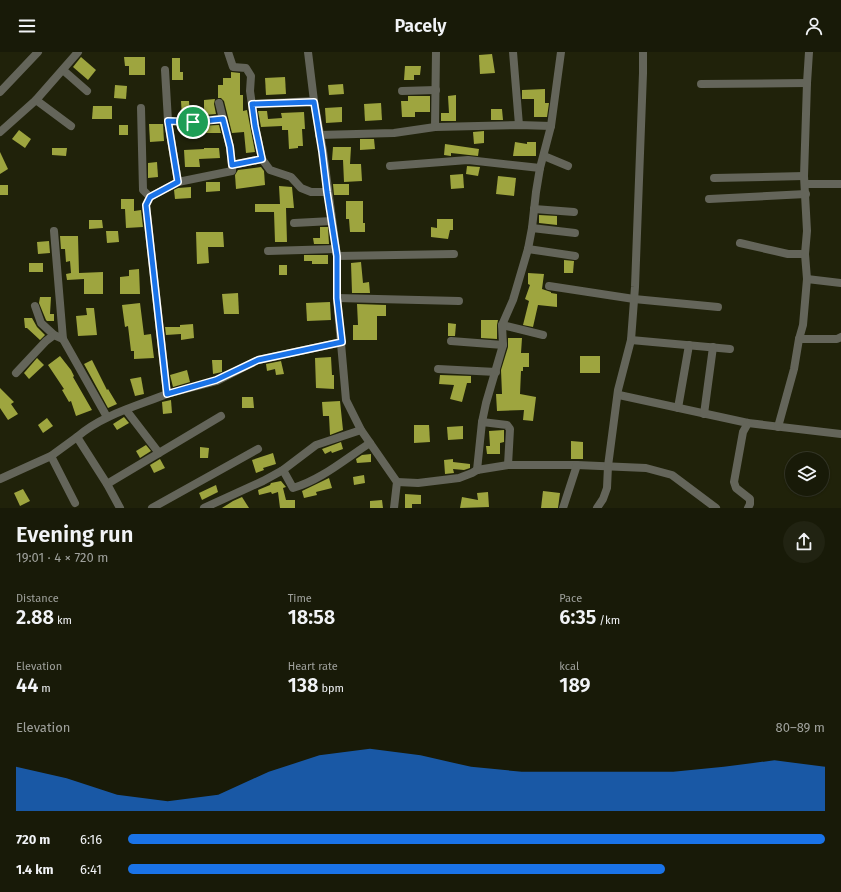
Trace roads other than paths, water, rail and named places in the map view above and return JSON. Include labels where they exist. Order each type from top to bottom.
[{"type":"street","points":[[0,92],[38,52]]},
{"type":"street","points":[[0,132],[36,100],[78,52]]},
{"type":"street","points":[[228,52],[233,67],[246,68],[251,76],[250,90],[255,126],[262,159],[270,170],[291,177],[301,188],[311,192],[327,192]]},
{"type":"street","points":[[308,52],[327,192],[337,252],[337,298],[346,400],[361,430],[398,482],[394,508]]},
{"type":"street","points":[[435,127],[436,52]]},
{"type":"street","points":[[514,52],[519,125]]},
{"type":"street","points":[[477,470],[482,422],[503,345],[502,325],[513,300],[528,249],[540,168],[551,126],[561,52]]},
{"type":"street","points":[[597,508],[603,499],[607,488],[608,466],[619,395],[618,390],[630,340],[634,299],[643,52]]},
{"type":"street","points":[[778,427],[794,369],[798,339],[803,325],[807,278],[805,254],[807,232],[805,180],[806,83],[809,52]]},
{"type":"street","points":[[63,70],[87,91]]},
{"type":"street","points":[[165,70],[168,121],[178,182]]},
{"type":"street","points":[[701,84],[806,83]]},
{"type":"street","points":[[402,91],[436,90]]},
{"type":"street","points":[[36,100],[71,126]]},
{"type":"street","points":[[252,104],[314,102]]},
{"type":"street","points":[[167,394],[146,205],[150,197],[178,182],[232,170],[230,147],[219,103]]},
{"type":"street","points":[[141,108],[143,190],[150,197]]},
{"type":"street","points":[[168,121],[193,122],[223,119]]},
{"type":"street","points":[[319,135],[394,133],[435,127],[519,125],[551,126]]},
{"type":"street","points":[[544,156],[568,166]]},
{"type":"street","points":[[232,165],[262,159]]},
{"type":"street","points":[[390,166],[468,160],[540,168]]},
{"type":"street","points":[[714,178],[805,180],[841,184]]},
{"type":"street","points":[[709,199],[806,194]]},
{"type":"street","points":[[534,209],[574,212]]},
{"type":"street","points":[[294,223],[332,221]]},
{"type":"street","points":[[532,228],[575,233]]},
{"type":"street","points":[[54,231],[63,339],[107,417]]},
{"type":"street","points":[[740,243],[788,254],[805,254]]},
{"type":"street","points":[[528,249],[575,256]]},
{"type":"street","points":[[268,251],[454,254]]},
{"type":"street","points":[[807,278],[841,284]]},
{"type":"street","points":[[549,286],[634,299],[718,307]]},
{"type":"street","points":[[337,298],[459,301]]},
{"type":"street","points":[[35,306],[41,322],[53,334],[63,339]]},
{"type":"street","points":[[502,325],[543,335]]},
{"type":"street","points":[[16,373],[53,334]]},
{"type":"street","points":[[798,339],[837,339],[841,337]]},
{"type":"street","points":[[630,340],[730,349]]},
{"type":"street","points":[[451,341],[503,345]]},
{"type":"street","points":[[0,479],[51,456],[77,436],[107,417],[167,394],[216,380],[258,360],[342,342]]},
{"type":"street","points":[[678,408],[689,345]]},
{"type":"street","points":[[704,414],[713,347]]},
{"type":"street","points":[[438,369],[496,372]]},
{"type":"street","points":[[619,395],[748,423],[841,434]]},
{"type":"street","points":[[126,410],[159,453]]},
{"type":"street","points":[[107,484],[222,416]]},
{"type":"street","points":[[482,422],[507,425],[510,429],[508,465]]},
{"type":"street","points":[[748,423],[743,432],[734,482],[736,488],[750,499],[748,508]]},
{"type":"street","points":[[204,508],[263,481],[283,470],[316,445],[361,430]]},
{"type":"street","points":[[77,436],[120,508]]},
{"type":"street","points":[[283,470],[293,488],[324,474],[370,444]]},
{"type":"street","points":[[152,508],[258,449]]},
{"type":"street","points":[[51,456],[75,503]]},
{"type":"street","points":[[398,482],[418,483],[458,478],[477,470],[508,465],[577,465],[646,468],[672,475],[716,508]]},
{"type":"street","points":[[564,508],[577,465]]}]
